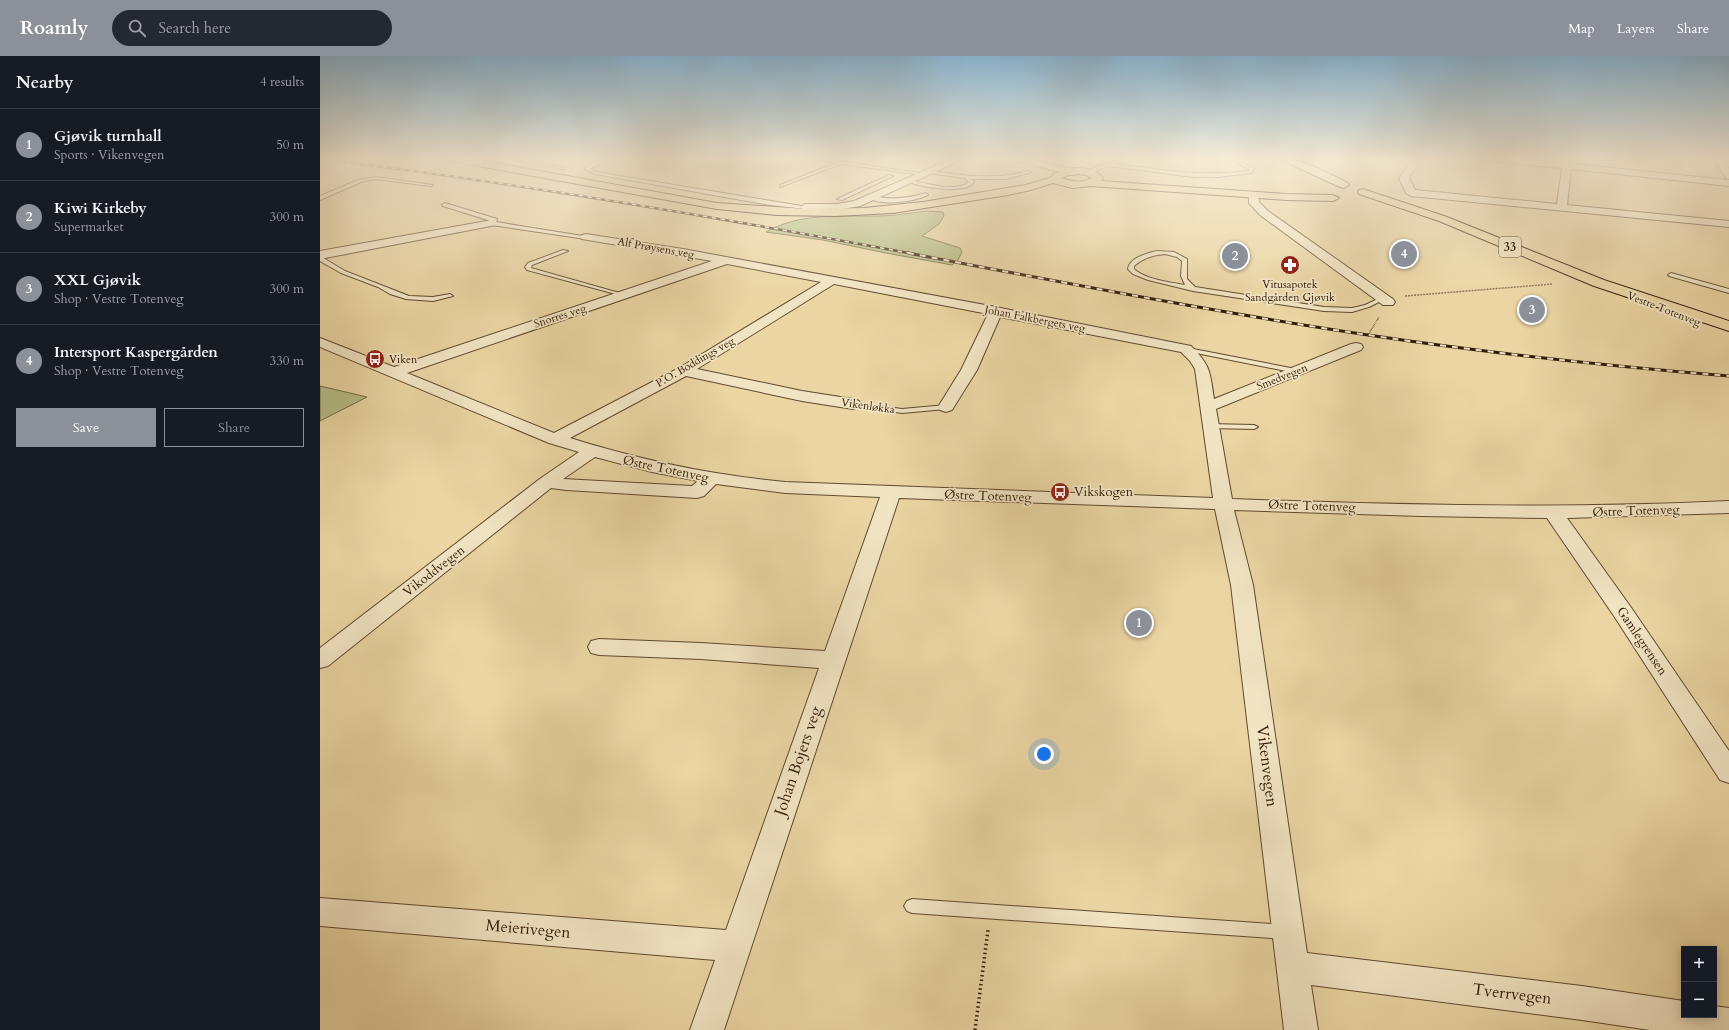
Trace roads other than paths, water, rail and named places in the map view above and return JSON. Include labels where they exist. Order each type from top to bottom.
[{"type":"main road","name":"33","points":[[702,203],[773,212],[823,214],[878,211],[940,203]]},
{"type":"main road","name":"Vestre Totenveg","points":[[1375,203],[1420,212]]},
{"type":"main road","name":"Vestre Totenveg","points":[[1396,203],[1599,283],[1662,310],[1729,332]]},
{"type":"main road","name":"Vestre Totenveg","points":[[1599,283],[1729,326]]},
{"type":"street","points":[[805,207],[847,206],[854,203]]},
{"type":"street","points":[[1254,203],[1264,213],[1386,300]]},
{"type":"street","points":[[1516,203],[1729,224]]},
{"type":"street","points":[[1562,208],[1563,203]]},
{"type":"street","points":[[320,254],[492,223]]},
{"type":"street","name":"Alf Prøysens veg","points":[[586,237],[725,260]]},
{"type":"street","name":"Johan Falkbergets veg","points":[[725,260],[996,311],[1186,349]]},
{"type":"street","name":"Snorres veg","points":[[394,372],[725,260]]},
{"type":"street","name":"P.O. Boddings veg","points":[[555,439],[684,370],[832,280]]},
{"type":"street","name":"Vikenløkka","points":[[946,407],[969,370],[996,311]]},
{"type":"street","name":"Smedvegen","points":[[1208,407],[1356,347]]},
{"type":"street","points":[[1186,349],[1196,358],[1202,369],[1223,503]]},
{"type":"street","name":"Østre Totenveg","points":[[321,350],[342,351],[555,439],[592,451],[630,462],[712,478],[753,484],[806,489],[891,493],[1416,510],[1629,512],[1729,507]]},
{"type":"street","name":"Vikenløkka","points":[[684,370],[802,396],[853,404]]},
{"type":"street","name":"Vikoddvegen","points":[[320,660],[547,482],[592,451]]},
{"type":"street","points":[[547,482],[566,485],[697,492],[712,478]]},
{"type":"street","name":"Johan Bojers veg","points":[[708,1030],[832,660],[891,493]]},
{"type":"street","name":"Vikenvegen","points":[[1223,503],[1242,585],[1294,967],[1301,1030]]},
{"type":"street","name":"Gamlegrensen","points":[[1552,512],[1622,611],[1729,772]]},
{"type":"street","points":[[599,647],[701,651],[832,660]]},
{"type":"street","name":"Meierivegen","points":[[320,912],[736,946]]},
{"type":"street","name":"Tverrvegen","points":[[1294,967],[1582,1003],[1729,1025]]},
{"type":"lane","points":[[780,203],[805,207]]},
{"type":"lane","points":[[445,205],[494,219],[492,223],[586,237]]},
{"type":"lane","points":[[565,252],[530,264],[528,267],[529,269],[621,295]]},
{"type":"lane","points":[[1193,289],[1185,284],[1182,278],[1185,260],[1181,256],[1167,253],[1151,254],[1135,261],[1131,266],[1131,269],[1135,273],[1141,276],[1193,289],[1263,301],[1336,310],[1359,308],[1386,300]]},
{"type":"lane","points":[[320,258],[343,272],[403,296],[420,299],[433,299],[450,296]]},
{"type":"lane","points":[[1671,275],[1729,291]]},
{"type":"lane","points":[[1186,349],[1296,371]]},
{"type":"lane","name":"Vikenløkka","points":[[853,404],[902,411],[946,407]]},
{"type":"lane","points":[[1211,426],[1254,427]]},
{"type":"lane","points":[[912,906],[1289,932]]},
{"type":"railway","points":[[626,203],[914,254]]},
{"type":"railway","points":[[908,253],[1195,307],[1368,335],[1458,348],[1638,368],[1729,376]]},
{"type":"place","name":"Intersport Kaspergården","points":[[1404,254]]},
{"type":"place","name":"Kiwi Kirkeby","points":[[1235,256]]},
{"type":"place","name":"Vitusapotek Sandgården Gjøvik","points":[[1290,265]]},
{"type":"place","name":"XXL Gjøvik","points":[[1532,310]]},
{"type":"place","name":"Viken","points":[[375,359]]},
{"type":"place","name":"Vikskogen","points":[[1060,492]]},
{"type":"place","name":"Gjøvik turnhall","points":[[1139,623]]}]
